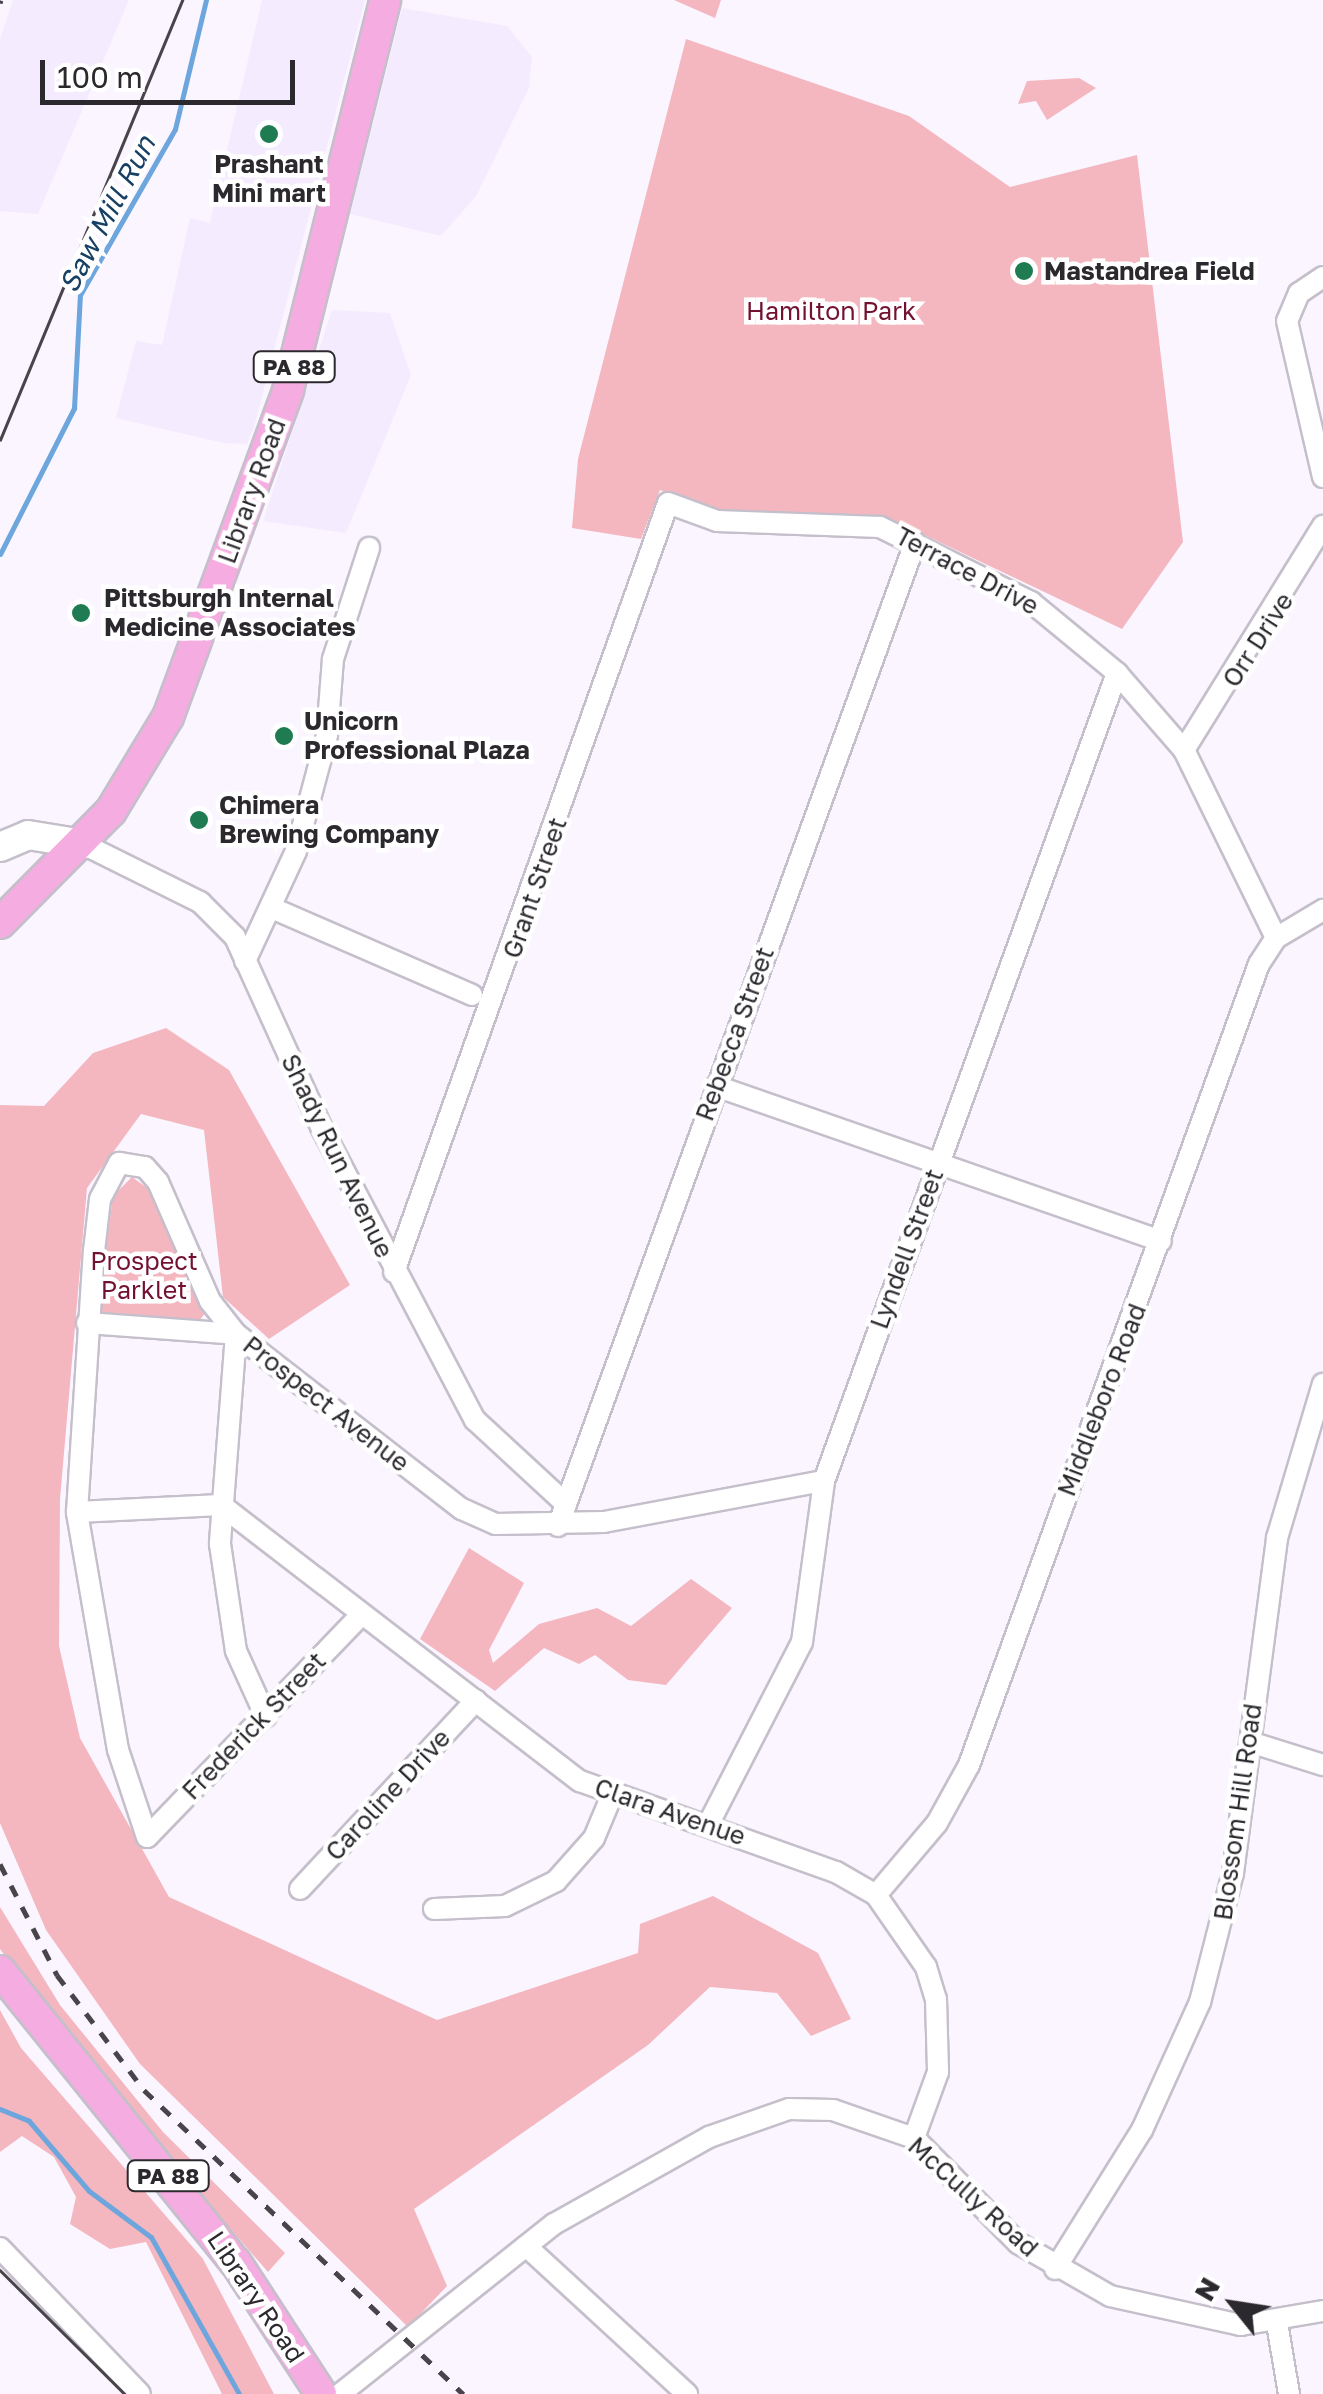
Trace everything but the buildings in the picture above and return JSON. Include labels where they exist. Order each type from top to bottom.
[{"type":"main road","name":"Library Road","points":[[0,923],[83,844],[166,722],[267,455],[385,0]]},
{"type":"main road","name":"Library Road","points":[[0,1971],[226,2249],[321,2394]]},
{"type":"street","points":[[1323,277],[1299,293],[1286,320],[1323,477]]},
{"type":"street","name":"Terrace Drive","points":[[668,503],[717,522],[880,526],[1031,602],[1117,674],[1184,750],[1276,938]]},
{"type":"street","name":"Grant Street","points":[[394,1272],[668,503]]},
{"type":"street","name":"Orr Drive","points":[[1184,750],[1323,526]]},
{"type":"street","name":"Rebecca Street","points":[[558,1526],[914,543]]},
{"type":"street","points":[[246,961],[272,908],[318,774],[333,659],[369,548]]},
{"type":"street","name":"Lyndell Street","points":[[709,1823],[802,1642],[824,1480],[1117,674]]},
{"type":"street","points":[[0,848],[28,835],[83,844]]},
{"type":"street","name":"Shady Run Avenue","points":[[83,844],[200,902],[246,961],[394,1272],[475,1420],[566,1504]]},
{"type":"street","points":[[272,908],[472,995]]},
{"type":"street","points":[[1276,938],[1323,910]]},
{"type":"street","name":"Middleboro Road","points":[[876,1895],[936,1823],[969,1765],[1276,938]]},
{"type":"street","points":[[716,1086],[1161,1241]]},
{"type":"street","name":"Prospect Avenue","points":[[146,1837],[118,1750],[78,1512],[87,1323],[100,1198],[110,1174],[131,1161],[158,1182],[210,1302],[236,1334],[462,1509],[496,1524],[558,1526],[824,1480]]},
{"type":"street","points":[[87,1323],[236,1334],[221,1504],[236,1652],[266,1717]]},
{"type":"street","name":"Blossom Hill Road","points":[[1055,2269],[1142,2130],[1200,2002],[1233,1874],[1277,1538],[1323,1384]]},
{"type":"street","points":[[78,1512],[221,1504]]},
{"type":"street","name":"Clara Avenue","points":[[221,1504],[560,1769],[612,1795],[709,1823],[876,1895]]},
{"type":"street","name":"Frederick Street","points":[[146,1837],[361,1615]]},
{"type":"street","name":"Caroline Drive","points":[[300,1889],[476,1700]]},
{"type":"street","points":[[1250,1742],[1323,1765]]},
{"type":"street","points":[[434,1910],[505,1906],[556,1881],[594,1838],[612,1795]]},
{"type":"street","points":[[876,1895],[926,1967],[936,1999],[938,2072],[914,2138]]},
{"type":"street","name":"McCully Road","points":[[340,2394],[526,2246],[748,2119],[833,2110],[914,2138],[1055,2269],[1156,2312],[1277,2323],[1323,2311]]},
{"type":"street","points":[[526,2246],[687,2394]]},
{"type":"street","points":[[0,2248],[140,2394]]},
{"type":"street","points":[[1277,2323],[1289,2394]]},
{"type":"shaded area","points":[[13,0],[129,0],[38,214],[0,211],[0,39]]},
{"type":"shaded area","points":[[262,0],[365,0],[254,427],[247,444],[223,443],[116,418],[136,341],[162,345],[190,218],[210,223]]},
{"type":"shaded area","points":[[402,8],[507,26],[532,57],[529,88],[476,196],[441,236],[350,214]]},
{"type":"shaded area","points":[[332,310],[390,313],[411,375],[346,533],[263,521]]},
{"type":"green space","points":[[674,0],[721,0],[715,18]]},
{"type":"green space","name":"Hamilton Park","points":[[686,39],[909,116],[1010,187],[1137,155],[1183,542],[1122,629],[893,520],[719,512],[660,490],[641,539],[572,528],[578,459]]},
{"type":"green space","points":[[1079,78],[1096,88],[1047,120],[1036,101],[1018,104],[1027,81]]},
{"type":"green space","points":[[166,1028],[229,1070],[350,1285],[269,1339],[223,1297],[204,1130],[141,1114],[87,1188],[60,1499],[59,1646],[80,1738],[169,1897],[437,2020],[638,1953],[640,1924],[713,1896],[818,1953],[851,2019],[811,2036],[777,1993],[710,1987],[648,2045],[414,2209],[447,2286],[408,2327],[140,2064],[46,1930],[0,1823],[0,1105],[44,1106],[93,1053]]},
{"type":"green space","name":"Prospect Parklet","points":[[132,1177],[154,1193],[207,1310],[198,1323],[97,1317],[113,1196]]},
{"type":"green space","points":[[469,1548],[524,1583],[489,1650],[493,1663],[539,1624],[597,1608],[631,1626],[691,1579],[732,1608],[666,1685],[628,1680],[595,1655],[579,1664],[544,1648],[495,1691],[420,1639]]},
{"type":"green space","points":[[0,1907],[60,2005],[163,2132],[285,2253],[268,2272],[73,2049],[0,1949]]},
{"type":"green space","points":[[0,2010],[21,2048],[203,2259],[274,2394],[222,2394],[146,2242],[110,2249],[70,2224],[76,2197],[54,2157],[22,2136],[0,2152]]},
{"type":"waterway","name":"Saw Mill Run","points":[[0,554],[74,408],[80,295],[175,129],[206,0]]},
{"type":"waterway","name":"Saw Mill Run","points":[[0,2109],[29,2121],[89,2191],[151,2237],[239,2394]]},
{"type":"tram line","points":[[0,440],[182,0]]},
{"type":"tram line","points":[[0,2270],[125,2394]]},
{"type":"railway","points":[[0,1864],[57,1975],[144,2090],[463,2394]]},
{"type":"place","name":"Prashant Mini mart","points":[[269,134]]},
{"type":"place","name":"Mastandrea Field","points":[[1024,271]]},
{"type":"place","name":"Pittsburgh Internal Medicine Associates","points":[[81,613]]},
{"type":"place","name":"Unicorn Professional Plaza","points":[[284,736]]},
{"type":"place","name":"Chimera Brewing Company","points":[[199,820]]}]
